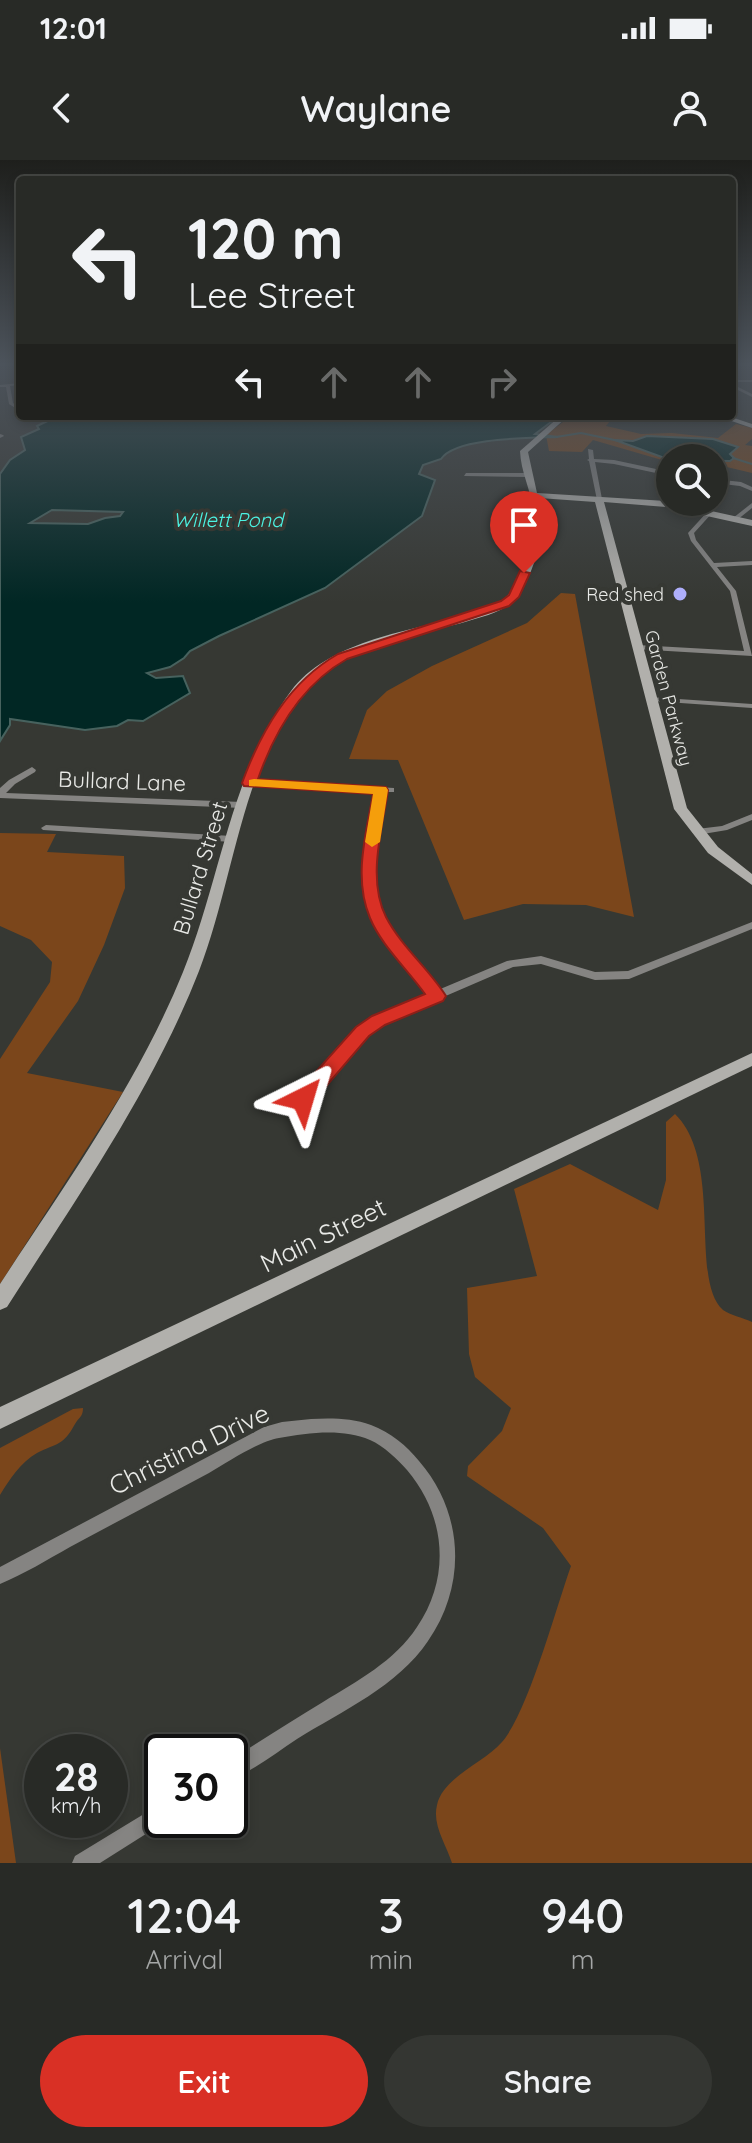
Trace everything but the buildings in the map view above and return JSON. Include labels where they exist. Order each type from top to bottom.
[{"type":"main road","name":"Bullard Street","points":[[0,1301],[138,1081],[190,974],[212,914],[259,754],[282,714],[302,685],[319,670],[343,657],[485,612],[514,597],[536,540],[539,516],[524,451],[531,443]]},
{"type":"main road","points":[[534,495],[656,503]]},
{"type":"main road","name":"Garden Parkway","points":[[599,499],[677,798],[697,832],[713,850],[752,881]]},
{"type":"main road","points":[[724,516],[752,523]]},
{"type":"main road","name":"Main Street","points":[[0,1418],[752,1059]]},
{"type":"street","name":"Garden Parkway","points":[[590,450],[599,499]]},
{"type":"street","points":[[590,460],[656,471]]},
{"type":"street","points":[[466,475],[529,475]]},
{"type":"street","points":[[728,482],[752,489]]},
{"type":"street","points":[[735,519],[752,505]]},
{"type":"street","points":[[637,647],[750,654],[733,591],[693,540],[691,533],[706,516]]},
{"type":"street","points":[[712,565],[752,563]]},
{"type":"street","points":[[652,699],[752,706]]},
{"type":"street","points":[[0,794],[32,770]]},
{"type":"street","points":[[249,783],[386,790],[370,859],[370,896],[379,920],[437,996]]},
{"type":"street","name":"Bullard Lane","points":[[0,794],[242,805]]},
{"type":"street","points":[[697,832],[724,828],[752,817]]},
{"type":"street","points":[[46,828],[232,839]]},
{"type":"street","points":[[303,1099],[363,1032],[379,1020],[511,964],[553,962],[595,976],[629,975],[752,925]]},
{"type":"street","name":"Christina Drive","points":[[0,1576],[269,1432],[314,1424],[381,1437],[429,1484],[438,1499],[448,1530],[447,1571],[433,1617],[423,1634],[385,1674],[248,1760]]},
{"type":"street","points":[[82,1863],[144,1824]]},
{"type":"shaded area","points":[[548,443],[590,443],[582,452],[549,451]]},
{"type":"shaded area","points":[[605,443],[747,443],[752,446],[752,473],[728,467],[728,444],[656,444],[656,458]]},
{"type":"shaded area","points":[[561,593],[575,594],[634,917],[586,905],[523,904],[464,920],[398,760],[349,759],[367,710],[387,691],[432,666],[527,623]]},
{"type":"shaded area","points":[[0,833],[56,834],[47,852],[124,856],[125,888],[104,945],[78,1001],[27,1073],[123,1092],[0,1284],[0,1059],[50,982],[52,962],[31,940],[0,926]]},
{"type":"shaded area","points":[[675,1114],[690,1135],[698,1161],[703,1189],[708,1273],[713,1295],[723,1310],[752,1322],[752,1863],[452,1863],[436,1820],[441,1795],[455,1778],[494,1750],[512,1728],[541,1658],[571,1566],[543,1528],[467,1476],[468,1466],[502,1431],[511,1408],[475,1377],[469,1354],[467,1288],[537,1276],[514,1189],[570,1164],[658,1210],[666,1180],[666,1122]]},
{"type":"shaded area","points":[[83,1408],[82,1415],[67,1436],[26,1461],[0,1495],[0,1448],[73,1409]]},
{"type":"shaded area","points":[[0,1748],[16,1863],[0,1863]]},
{"type":"water","name":"Willett Pond","points":[[23,443],[475,443],[462,446],[441,459],[423,465],[419,474],[435,480],[422,516],[325,588],[219,636],[190,651],[170,667],[147,673],[156,678],[183,676],[190,693],[143,721],[128,720],[117,726],[85,730],[10,719],[10,725],[0,741],[0,474],[10,460],[25,450]],"holes":[[[52,510],[123,512],[120,516],[88,524],[30,523]]]},
{"type":"water","points":[[625,443],[727,443],[738,447],[730,454],[734,458],[730,461],[728,444],[656,444],[656,455]]},
{"type":"waterway","points":[[733,458],[752,464]]},
{"type":"slow traffic","points":[[254,783],[381,790],[372,842]]},
{"type":"place","name":"Red shed","points":[[680,594]]},
{"type":"route","points":[[303,1099],[363,1032],[379,1020],[437,996],[379,920],[370,896],[370,859],[381,790],[249,783],[259,754],[295,693],[319,670],[343,657],[505,604],[514,597],[524,573]]}]
